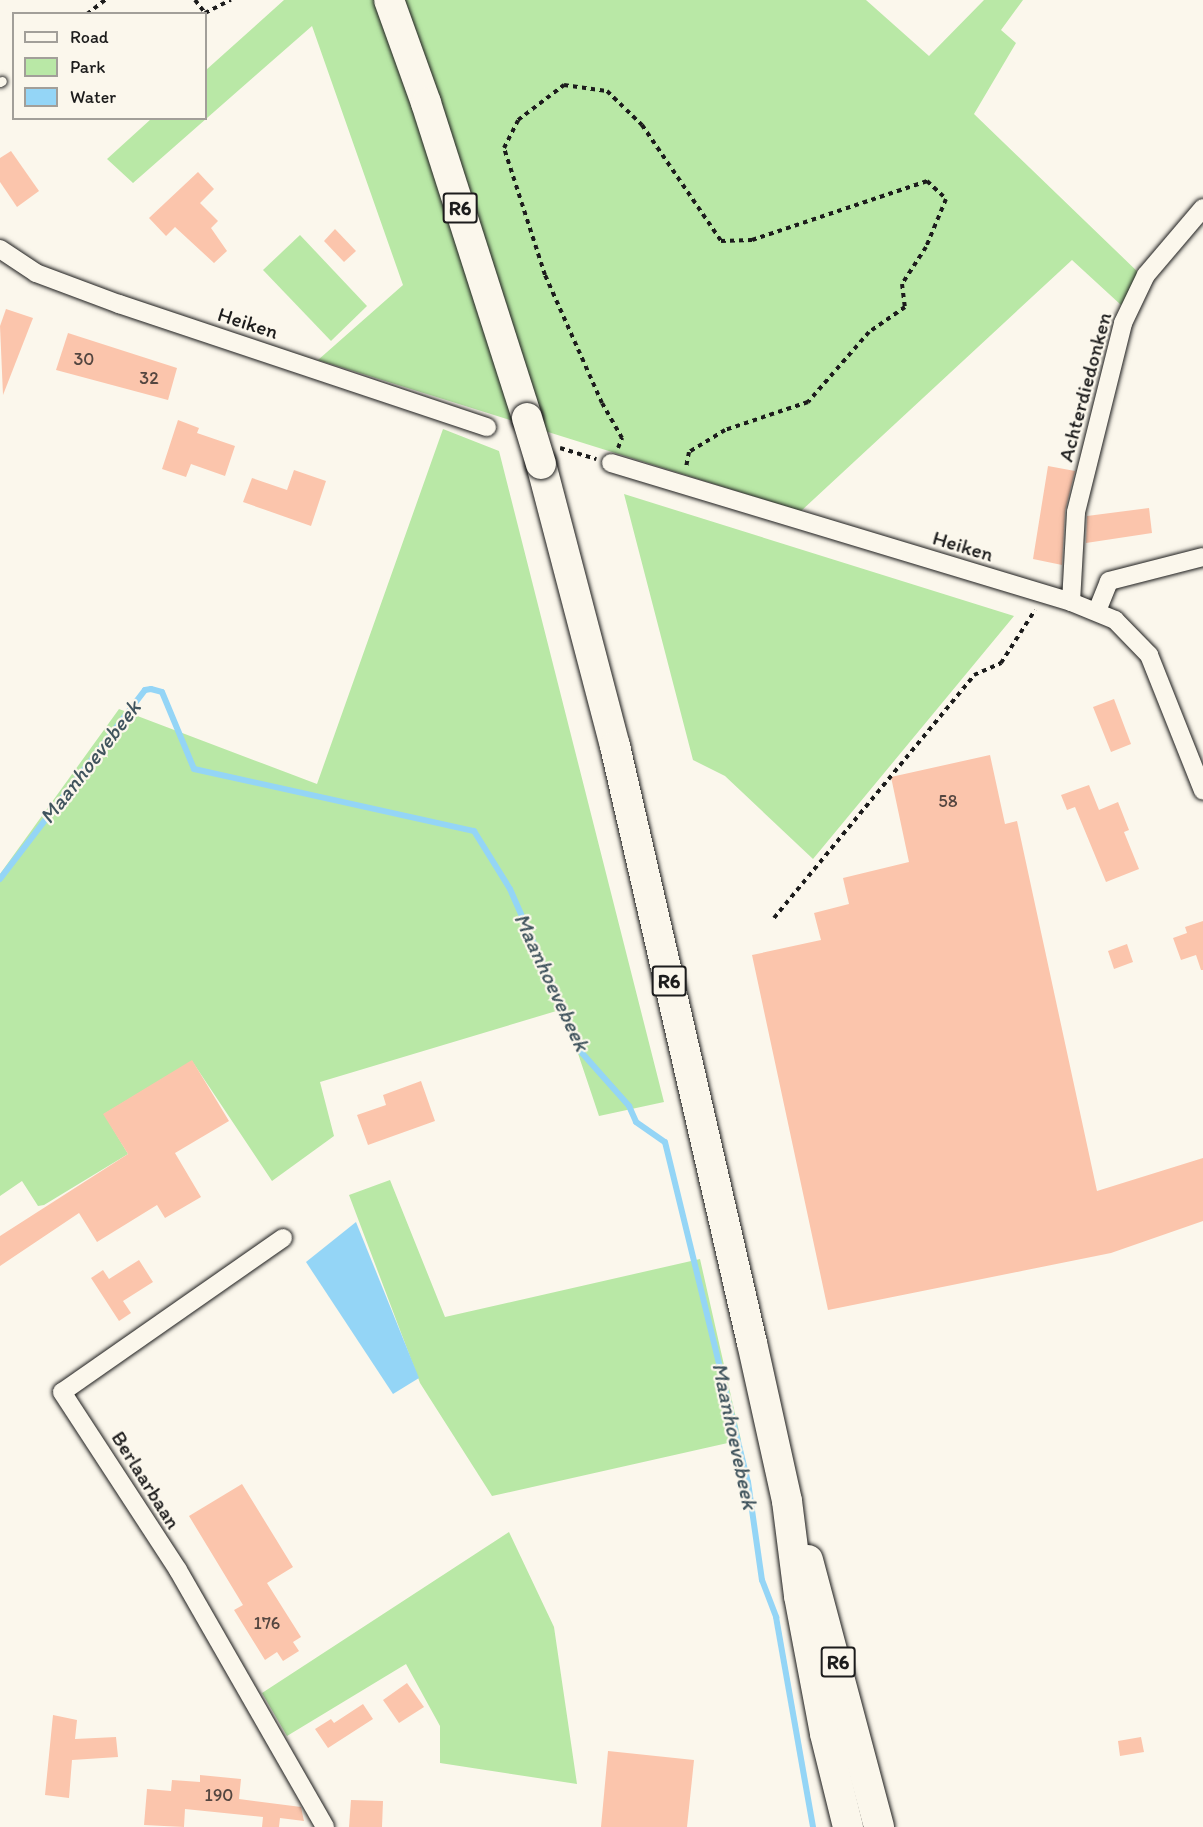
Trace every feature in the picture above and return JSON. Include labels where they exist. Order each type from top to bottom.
[{"type":"main road","name":"R6","points":[[389,0],[426,104],[541,464],[615,746],[787,1501],[801,1608],[848,1827]]},
{"type":"main road","name":"R6","points":[[787,1501],[820,1596],[879,1827]]},
{"type":"street","name":"Achterdiedonken","points":[[1071,602],[1076,512],[1123,323],[1146,275],[1203,208]]},
{"type":"street","name":"Heiken","points":[[0,249],[36,273],[119,304],[487,427]]},
{"type":"street","name":"Heiken","points":[[610,463],[1097,611],[1130,632],[1149,655],[1203,791]]},
{"type":"street","points":[[1097,611],[1109,581],[1203,557]]},
{"type":"street","name":"Berlaarbaan","points":[[283,1238],[62,1392],[178,1570],[325,1827]]},
{"type":"path","points":[[90,12],[105,0]]},
{"type":"path","points":[[195,0],[204,12]]},
{"type":"path","points":[[207,12],[231,0]]},
{"type":"path","points":[[610,463],[622,438],[602,403],[545,275],[504,148],[518,120],[564,85],[607,91],[642,125],[721,241],[752,240],[927,181],[946,199],[926,247],[902,284],[905,307],[869,332],[808,402],[725,430],[689,452],[682,485]]},
{"type":"path","points":[[774,918],[974,675],[1001,663],[1045,594]]},
{"type":"green space","points":[[284,0],[866,0],[929,56],[984,0],[1023,0],[1001,30],[1016,43],[974,114],[1141,275],[1121,305],[1072,260],[801,511],[318,360],[403,285],[312,26],[207,118],[207,69]]},
{"type":"green space","points":[[150,120],[205,120],[133,183],[107,159]]},
{"type":"green space","points":[[300,235],[367,306],[331,341],[263,270]]},
{"type":"green space","points":[[443,429],[499,451],[664,1102],[599,1116],[563,1009],[320,1082],[334,1136],[272,1181],[192,1061],[104,1114],[128,1154],[44,1205],[38,1206],[22,1181],[0,1196],[0,874],[119,709],[317,784]]},
{"type":"green space","points":[[624,494],[1014,616],[813,859],[725,776],[693,760]]},
{"type":"green space","points":[[390,1180],[445,1317],[700,1259],[741,1440],[492,1496],[420,1383],[349,1195]]},
{"type":"green space","points":[[509,1532],[554,1627],[577,1784],[440,1763],[440,1726],[406,1664],[287,1736],[262,1693]]},
{"type":"water","points":[[356,1222],[419,1378],[393,1394],[306,1262]]},
{"type":"building","points":[[11,151],[39,191],[17,207],[0,182],[0,158]]},
{"type":"building","points":[[198,172],[214,189],[200,203],[218,221],[211,228],[227,251],[214,263],[175,227],[166,236],[149,218]]},
{"type":"building","points":[[335,229],[356,251],[344,262],[324,241]]},
{"type":"building","points":[[6,309],[33,318],[3,395],[0,326]]},
{"type":"building","points":[[68,333],[177,368],[168,400],[56,370]]},
{"type":"building","points":[[178,420],[199,428],[197,433],[235,446],[225,476],[191,464],[186,477],[162,469]]},
{"type":"building","points":[[1048,466],[1075,471],[1065,511],[1062,565],[1033,559]]},
{"type":"building","points":[[294,470],[326,481],[311,526],[243,502],[252,478],[287,490]]},
{"type":"building","points":[[1149,508],[1152,533],[1086,543],[1087,516]]},
{"type":"building","points":[[1114,699],[1131,744],[1111,752],[1093,707]]},
{"type":"building","points":[[990,755],[1005,824],[1017,821],[1097,1191],[1203,1158],[1203,1221],[1111,1253],[828,1310],[752,955],[821,940],[814,913],[849,904],[843,878],[909,862],[891,777]]},
{"type":"building","points":[[1089,785],[1099,810],[1118,802],[1129,830],[1124,832],[1139,869],[1106,882],[1075,807],[1067,810],[1061,795]]},
{"type":"building","points":[[1203,921],[1203,970],[1201,970],[1196,955],[1181,960],[1173,938],[1187,933],[1185,927]]},
{"type":"building","points":[[1127,944],[1133,962],[1114,969],[1108,951]]},
{"type":"building","points":[[192,1060],[229,1121],[175,1153],[201,1197],[165,1218],[157,1205],[97,1242],[79,1213],[0,1266],[0,1236],[128,1154],[103,1114]]},
{"type":"building","points":[[421,1081],[435,1121],[368,1145],[357,1115],[386,1105],[383,1095]]},
{"type":"building","points":[[139,1260],[153,1282],[123,1301],[131,1313],[119,1321],[91,1278],[103,1270],[109,1279]]},
{"type":"building","points":[[242,1484],[293,1567],[267,1583],[301,1637],[293,1642],[299,1651],[283,1661],[277,1652],[265,1660],[234,1610],[243,1605],[189,1516]]},
{"type":"building","points":[[407,1683],[424,1707],[399,1723],[383,1700]]},
{"type":"building","points":[[363,1704],[373,1719],[328,1748],[315,1729],[331,1719],[334,1723]]},
{"type":"building","points":[[53,1715],[77,1720],[75,1739],[116,1737],[118,1757],[72,1760],[69,1798],[45,1795]]},
{"type":"building","points":[[1141,1737],[1144,1752],[1120,1756],[1118,1741]]},
{"type":"building","points":[[608,1751],[694,1760],[687,1827],[601,1827]]},
{"type":"building","points":[[200,1775],[241,1779],[239,1799],[301,1807],[304,1821],[280,1818],[279,1827],[262,1827],[263,1817],[185,1809],[184,1827],[144,1825],[147,1789],[171,1791],[172,1780],[200,1782]]},
{"type":"building","points":[[351,1800],[383,1801],[382,1827],[349,1827]]},
{"type":"waterway","name":"Maanhoevebeek","points":[[0,879],[145,690],[151,689],[162,692],[194,769],[474,831],[510,889],[582,1053],[629,1106],[636,1122],[665,1142],[748,1482],[762,1580],[776,1617],[813,1827]]}]
